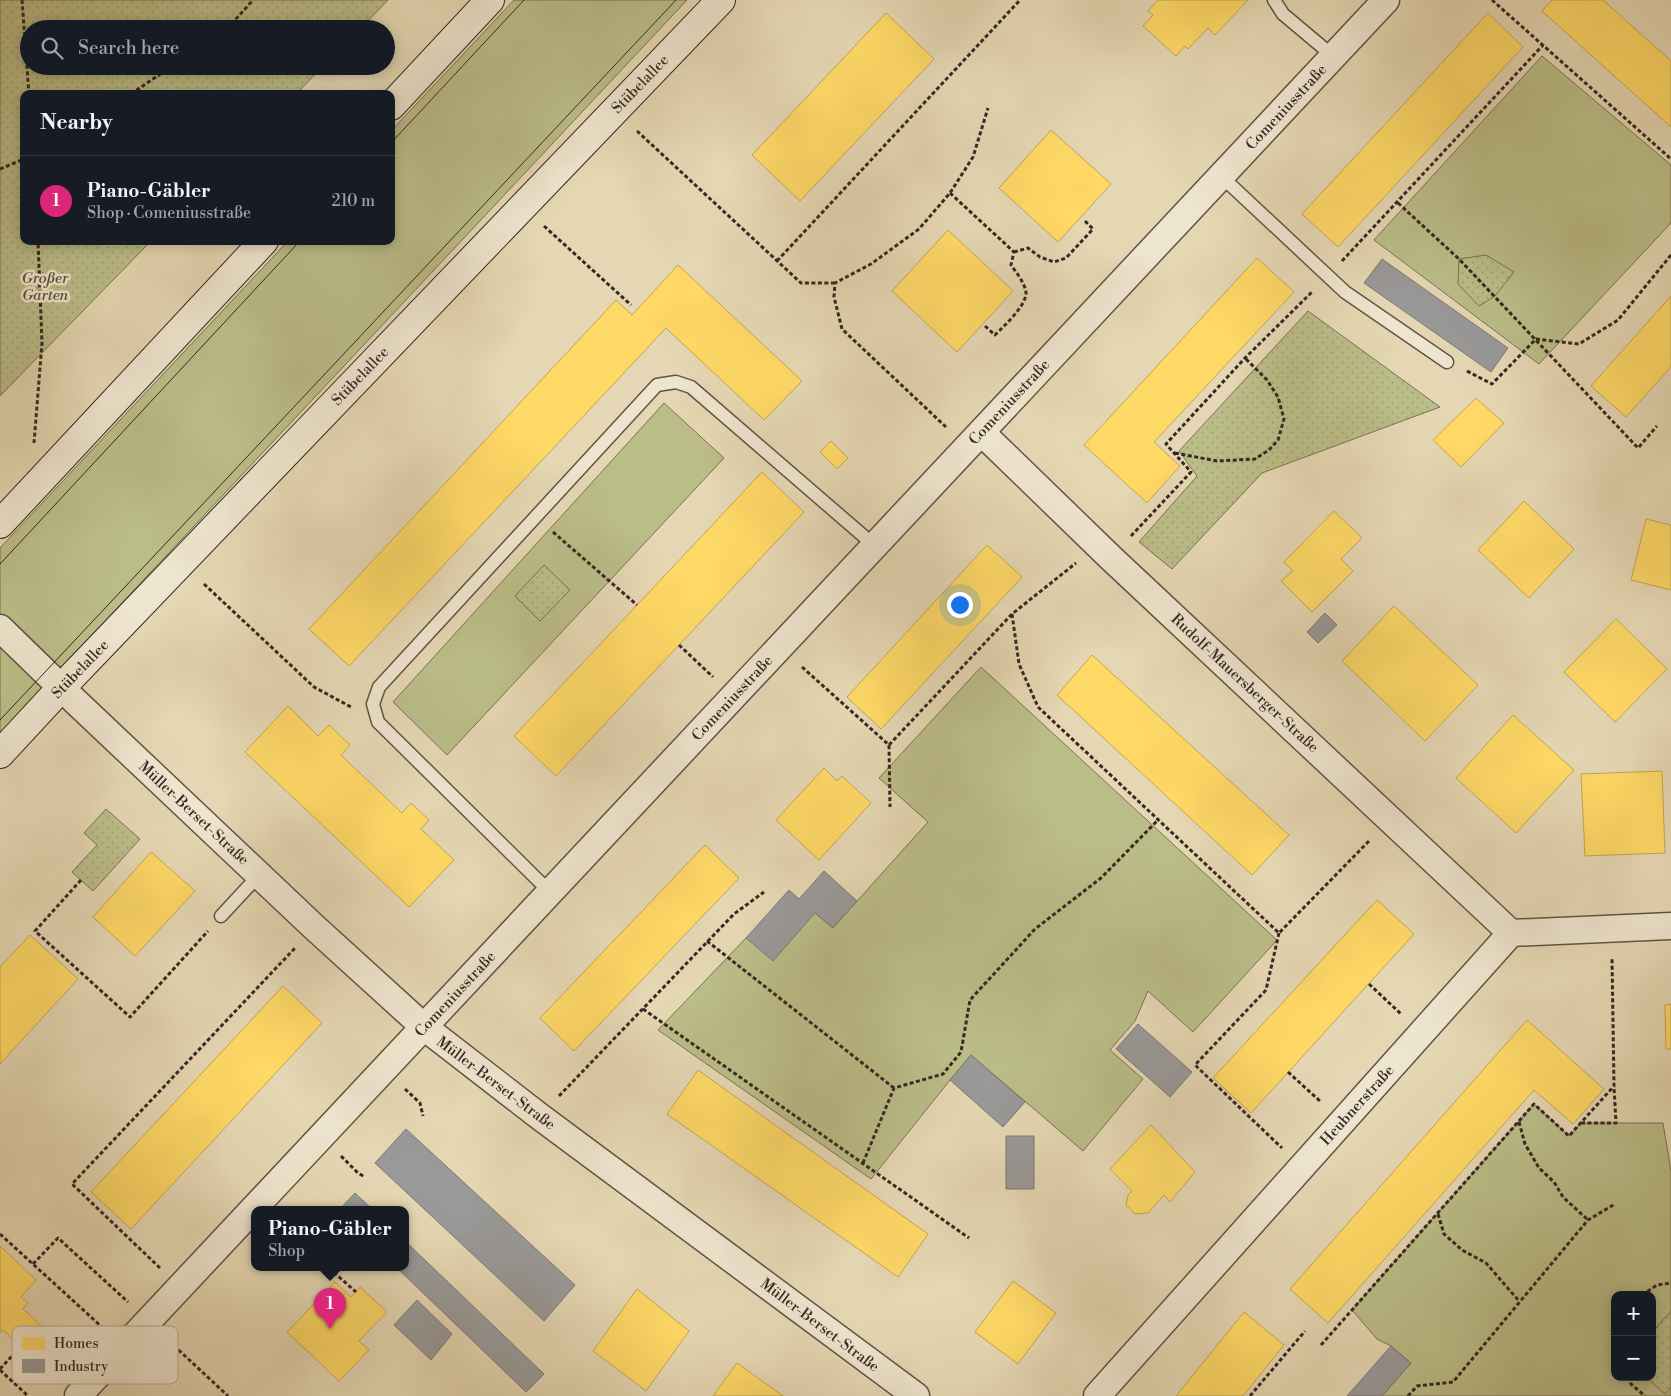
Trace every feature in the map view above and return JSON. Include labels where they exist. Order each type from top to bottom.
[{"type":"main road","points":[[395,102],[490,0]]},
{"type":"main road","name":"Stübelallee","points":[[0,754],[61,688],[721,0]]},
{"type":"main road","points":[[0,524],[260,245]]},
{"type":"street","name":"Comeniusstraße","points":[[256,1206],[1386,0]]},
{"type":"street","name":"Rudolf-Mauersberger-Straße","points":[[974,440],[1104,551],[1511,933]]},
{"type":"street","name":"Müller-Berset-Straße","points":[[0,628],[314,927],[424,1027],[540,1116],[916,1396]]},
{"type":"street","points":[[1511,933],[1671,926]]},
{"type":"street","name":"Heubnerstraße","points":[[1097,1396],[1511,933]]},
{"type":"street","name":"Comeniusstraße","points":[[144,1326],[251,1211]]},
{"type":"street","name":"Comeniusstraße","points":[[78,1396],[90,1384]]},
{"type":"lane","points":[[1274,0],[1283,14],[1333,56]]},
{"type":"lane","points":[[1221,176],[1345,292],[1447,362]]},
{"type":"lane","points":[[550,892],[378,722],[373,704],[379,687],[657,385],[676,382],[691,387],[875,546]]},
{"type":"lane","points":[[221,916],[259,874]]},
{"type":"path","points":[[22,0],[23,20]]},
{"type":"path","points":[[235,20],[253,0]]},
{"type":"path","points":[[777,261],[1020,0]]},
{"type":"path","points":[[1492,0],[1671,159]]},
{"type":"path","points":[[890,807],[889,745],[1012,614],[1066,572],[1104,551],[1191,472],[1166,444],[1245,358],[1328,276],[1398,202],[1543,45]]},
{"type":"path","points":[[28,75],[29,90]]},
{"type":"path","points":[[137,90],[159,75]]},
{"type":"path","points":[[631,126],[801,282],[835,283],[870,264],[919,229],[950,193],[973,156],[988,108]]},
{"type":"path","points":[[0,169],[20,161]]},
{"type":"path","points":[[950,193],[1014,252]]},
{"type":"path","points":[[1398,202],[1459,259],[1638,448],[1657,426]]},
{"type":"path","points":[[1014,252],[1028,248],[1040,257],[1054,262],[1066,258],[1093,229],[1084,220]]},
{"type":"path","points":[[542,224],[631,305]]},
{"type":"path","points":[[34,445],[42,343],[38,245]]},
{"type":"path","points":[[986,326],[995,335],[1021,306],[1026,293],[1020,277],[1010,265],[1014,252]]},
{"type":"path","points":[[1536,339],[1579,344],[1618,320],[1671,255]]},
{"type":"path","points":[[835,283],[834,298],[842,329],[974,440]]},
{"type":"path","points":[[1447,362],[1492,384],[1536,339]]},
{"type":"path","points":[[1174,453],[1217,461],[1255,459],[1269,450],[1278,440],[1284,419],[1278,396],[1267,380],[1245,358]]},
{"type":"path","points":[[535,517],[637,605]]},
{"type":"path","points":[[204,584],[314,687],[378,722]]},
{"type":"path","points":[[1012,614],[1019,664],[1038,707],[1279,933]]},
{"type":"path","points":[[679,645],[734,696]]},
{"type":"path","points":[[780,647],[889,745]]},
{"type":"path","points":[[1302,1165],[1270,1138],[1195,1066],[1266,990],[1279,933],[1368,842],[1387,816]]},
{"type":"path","points":[[894,1088],[943,1074],[961,1052],[970,1000],[1035,929],[1101,878],[1158,820]]},
{"type":"path","points":[[81,880],[35,931],[130,1017],[221,916]]},
{"type":"path","points":[[540,1116],[734,914],[764,892]]},
{"type":"path","points":[[180,1287],[72,1184],[314,927]]},
{"type":"path","points":[[1581,1123],[1616,1123],[1612,928]]},
{"type":"path","points":[[707,942],[894,1088]]},
{"type":"path","points":[[1369,984],[1421,1033]]},
{"type":"path","points":[[643,1009],[969,1238]]},
{"type":"path","points":[[1288,1072],[1342,1122]]},
{"type":"path","points":[[1321,1345],[1534,1104],[1569,1136],[1614,1086]]},
{"type":"path","points":[[863,1163],[894,1088]]},
{"type":"path","points":[[420,1103],[423,1116]]},
{"type":"path","points":[[1518,1122],[1525,1144],[1539,1168],[1554,1182],[1563,1197],[1588,1220]]},
{"type":"path","points":[[358,1173],[366,1177]]},
{"type":"path","points":[[1408,1396],[1417,1386],[1452,1382],[1588,1220],[1614,1204]]},
{"type":"path","points":[[1437,1213],[1444,1234],[1462,1250],[1486,1264],[1519,1301]]},
{"type":"path","points":[[0,1234],[100,1326]]},
{"type":"path","points":[[33,1264],[58,1238],[148,1321]]},
{"type":"path","points":[[332,1271],[356,1292]]},
{"type":"path","points":[[1648,1291],[1657,1285],[1671,1283]]},
{"type":"path","points":[[1250,1396],[1305,1331]]},
{"type":"path","points":[[183,1354],[228,1396]]},
{"type":"path","points":[[12,1356],[0,1370],[12,1381]]},
{"type":"path","points":[[1629,1381],[1645,1396]]},
{"type":"path","points":[[15,1384],[28,1396]]},
{"type":"green space","name":"Großer Garten","points":[[0,0],[388,0],[369,20],[20,20],[20,75],[314,75],[300,90],[20,90],[20,245],[147,245],[0,396]]},
{"type":"green space","points":[[514,0],[687,0],[0,733],[0,548],[284,245],[395,245],[395,127]]},
{"type":"green space","points":[[1542,56],[1671,165],[1671,223],[1539,364],[1374,240]]},
{"type":"green space","points":[[1486,255],[1514,272],[1495,296],[1479,306],[1458,284],[1459,259]]},
{"type":"green space","points":[[1308,311],[1440,407],[1262,473],[1172,569],[1139,542],[1197,476],[1179,451]]},
{"type":"green space","points":[[664,403],[724,458],[447,755],[393,702]]},
{"type":"green space","points":[[544,565],[570,590],[540,621],[515,596]]},
{"type":"green space","points":[[981,667],[1277,940],[1193,1032],[1148,991],[1135,1021],[1110,1050],[1143,1079],[1083,1151],[971,1055],[871,1179],[658,1030],[746,938],[815,913],[833,928],[928,822],[879,778]]},
{"type":"green space","points":[[106,809],[140,839],[93,891],[72,872],[97,845],[84,833]]},
{"type":"green space","points":[[1534,1104],[1569,1136],[1581,1123],[1663,1123],[1671,1171],[1671,1396],[1382,1396],[1411,1363],[1391,1346],[1377,1339],[1352,1310]]},
{"type":"green space","points":[[1671,1311],[1671,1387],[1665,1394],[1650,1381],[1656,1381],[1656,1328]]},
{"type":"building: Homes","points":[[1158,0],[1248,0],[1215,35],[1208,28],[1188,49],[1185,46],[1176,56],[1143,26],[1153,15],[1148,11]]},
{"type":"building: Homes","points":[[1552,0],[1603,0],[1671,61],[1671,127],[1542,11]]},
{"type":"building: Homes","points":[[886,13],[934,59],[800,201],[752,155]]},
{"type":"building: Homes","points":[[1488,13],[1523,47],[1338,247],[1302,214]]},
{"type":"building: Homes","points":[[1051,130],[1111,184],[1058,242],[999,188]]},
{"type":"building: Homes","points":[[948,230],[1013,291],[957,352],[892,291]]},
{"type":"building: Homes","points":[[1257,258],[1294,292],[1154,442],[1180,466],[1147,503],[1084,445]]},
{"type":"building: Homes","points":[[678,265],[802,381],[764,420],[666,328],[349,666],[309,629],[616,300],[632,315]]},
{"type":"building: Homes","points":[[1671,296],[1671,367],[1626,417],[1591,386]]},
{"type":"building: Homes","points":[[1476,398],[1504,423],[1461,467],[1433,440]]},
{"type":"building: Homes","points":[[831,441],[848,458],[837,469],[820,452]]},
{"type":"building: Homes","points":[[762,472],[804,512],[556,776],[514,736]]},
{"type":"building: Homes","points":[[1524,501],[1574,549],[1529,598],[1478,550]]},
{"type":"building: Homes","points":[[1334,511],[1362,538],[1341,559],[1353,571],[1312,612],[1281,581],[1293,571],[1284,562]]},
{"type":"building: Homes","points":[[1646,519],[1671,525],[1671,590],[1631,580]]},
{"type":"building: Homes","points":[[987,545],[1022,577],[881,729],[847,697]]},
{"type":"building: Homes","points":[[1394,606],[1478,685],[1425,741],[1342,661]]},
{"type":"building: Homes","points":[[1616,619],[1667,669],[1615,722],[1564,672]]},
{"type":"building: Homes","points":[[1092,655],[1289,835],[1252,875],[1057,695]]},
{"type":"building: Homes","points":[[288,706],[318,736],[329,725],[350,745],[341,755],[402,813],[411,803],[429,820],[421,829],[454,860],[409,907],[245,752]]},
{"type":"building: Homes","points":[[1513,715],[1574,770],[1516,833],[1456,778]]},
{"type":"building: Homes","points":[[824,768],[837,781],[842,776],[871,803],[819,860],[776,820]]},
{"type":"building: Homes","points":[[1662,771],[1665,853],[1585,856],[1581,774]]},
{"type":"building: Homes","points":[[705,845],[739,878],[574,1051],[540,1018]]},
{"type":"building: Homes","points":[[151,852],[195,891],[135,956],[93,917]]},
{"type":"building: Homes","points":[[1377,900],[1414,934],[1251,1113],[1213,1078]]},
{"type":"building: Homes","points":[[30,935],[78,979],[0,1064],[0,967]]},
{"type":"building: Homes","points":[[283,986],[322,1023],[131,1229],[91,1192]]},
{"type":"building: Homes","points":[[1671,1004],[1671,1049],[1666,1049],[1665,1005]]},
{"type":"building: Homes","points":[[1527,1020],[1604,1089],[1573,1124],[1534,1090],[1328,1323],[1290,1289]]},
{"type":"building: Homes","points":[[698,1070],[928,1234],[898,1277],[667,1114]]},
{"type":"building: Homes","points":[[1151,1125],[1195,1172],[1170,1202],[1164,1195],[1148,1213],[1135,1214],[1126,1205],[1128,1195],[1132,1191],[1110,1169]]},
{"type":"building: Homes","points":[[0,1246],[36,1280],[21,1297],[28,1303],[23,1309],[41,1326],[12,1326],[12,1338],[3,1330],[0,1333]]},
{"type":"building: Homes","points":[[1013,1281],[1056,1313],[1018,1364],[975,1332]]},
{"type":"building: Homes","points":[[335,1282],[351,1297],[360,1287],[387,1312],[359,1341],[369,1350],[339,1381],[287,1332]]},
{"type":"building: Homes","points":[[637,1289],[689,1331],[646,1391],[593,1351]]},
{"type":"building: Homes","points":[[1244,1312],[1284,1345],[1243,1396],[1176,1396]]},
{"type":"building: Homes","points":[[737,1363],[783,1396],[713,1396]]},
{"type":"building: Industry","points":[[1382,259],[1508,348],[1491,372],[1364,283]]},
{"type":"building: Industry","points":[[1325,613],[1337,625],[1318,643],[1307,632]]},
{"type":"building: Industry","points":[[824,871],[857,901],[833,928],[815,913],[773,961],[746,938],[789,890],[799,899]]},
{"type":"building: Industry","points":[[1138,1024],[1192,1072],[1170,1097],[1116,1049]]},
{"type":"building: Industry","points":[[971,1055],[1025,1102],[1003,1127],[950,1080]]},
{"type":"building: Industry","points":[[406,1129],[575,1285],[544,1321],[375,1163]]},
{"type":"building: Industry","points":[[1006,1136],[1034,1136],[1034,1189],[1006,1189]]},
{"type":"building: Industry","points":[[355,1193],[369,1206],[343,1206]]},
{"type":"building: Industry","points":[[409,1245],[544,1374],[526,1392],[400,1271],[409,1271]]},
{"type":"building: Industry","points":[[417,1300],[452,1334],[431,1360],[394,1325]]},
{"type":"building: Industry","points":[[1391,1346],[1411,1363],[1382,1396],[1347,1396]]},
{"type":"tram line","points":[[395,139],[524,0]]},
{"type":"tram line","points":[[0,720],[676,0]]},
{"type":"tram line","points":[[0,564],[296,245]]},
{"type":"place","name":"Piano-Gäbler","points":[[330,1329]]}]
